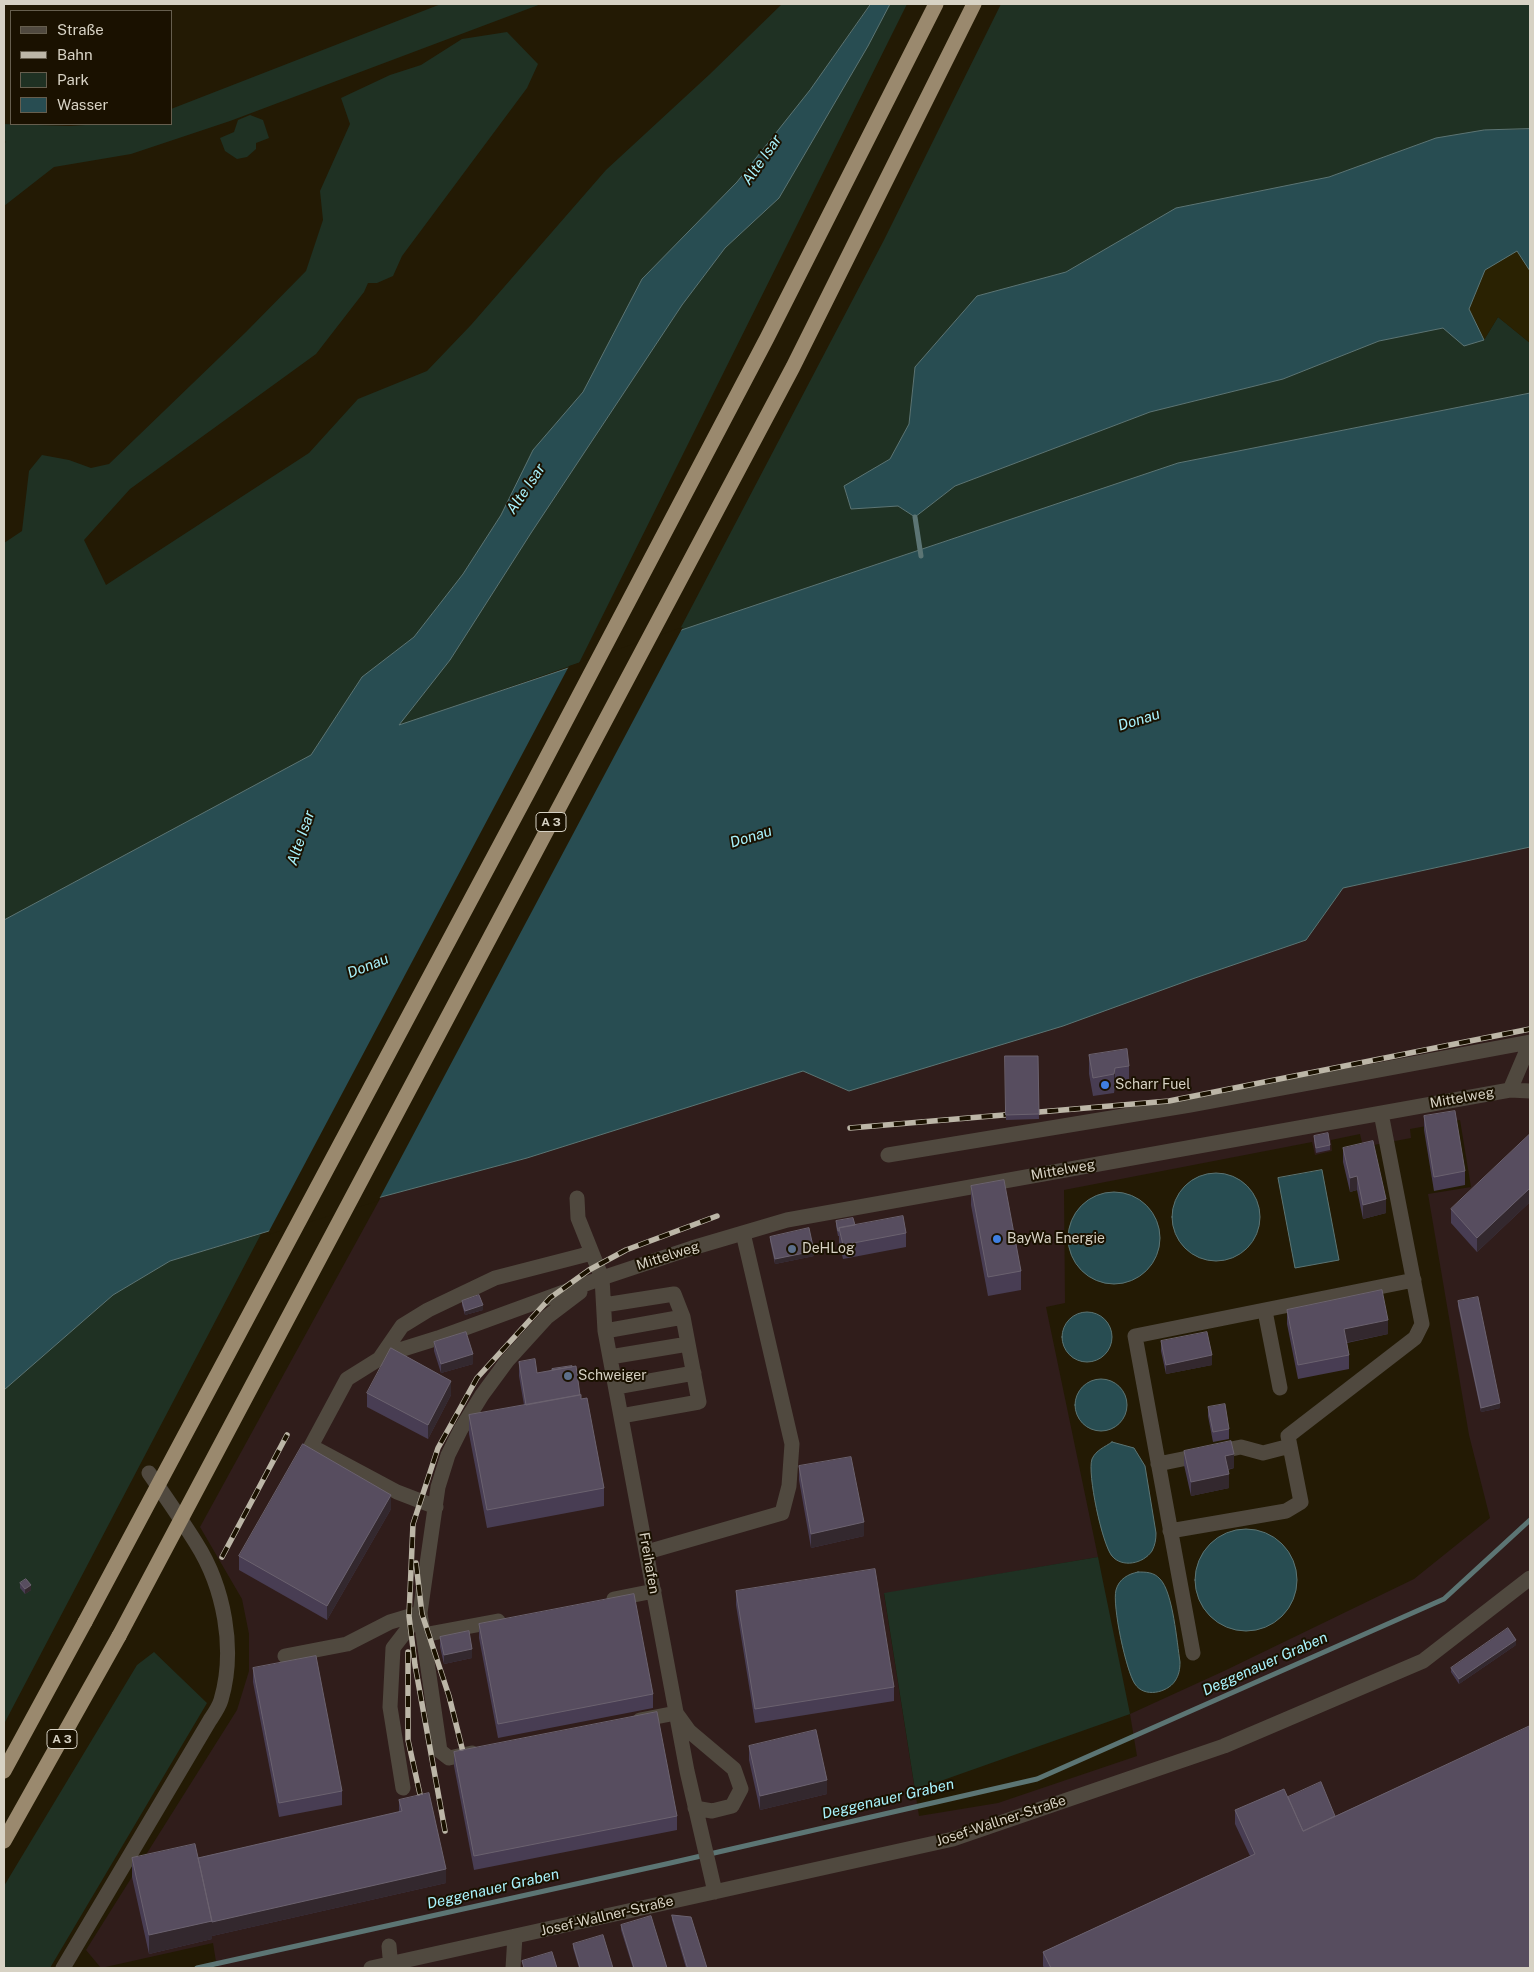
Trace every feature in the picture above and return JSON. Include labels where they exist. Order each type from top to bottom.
[{"type":"highway","name":"A 3","points":[[4,1771],[86,1622],[560,732],[767,338],[936,4]]},
{"type":"highway","name":"A 3","points":[[4,1842],[119,1636],[794,367],[974,4]]},
{"type":"street","points":[[1510,1090],[1530,1042]]},
{"type":"street","points":[[888,1155],[1181,1106],[1530,1042]]},
{"type":"street","name":"Mittelweg","points":[[436,1507],[397,1492],[312,1446],[347,1379],[386,1354],[438,1338],[602,1278],[787,1220],[1510,1090],[1530,1090]]},
{"type":"street","points":[[1170,1531],[1286,1511],[1301,1502],[1288,1436],[1415,1338],[1422,1324],[1380,1113]]},
{"type":"street","name":"Freihafen","points":[[576,1198],[578,1218],[602,1278],[605,1331],[676,1713],[695,1808],[715,1892]]},
{"type":"street","points":[[647,1552],[782,1513],[789,1486],[792,1444],[743,1233]]},
{"type":"street","points":[[380,1359],[402,1326],[428,1310],[495,1278],[592,1253]]},
{"type":"street","points":[[483,1751],[449,1758],[440,1751],[420,1613],[438,1487],[448,1455],[461,1429],[482,1395],[507,1361],[547,1317],[602,1278]]},
{"type":"street","points":[[1193,1653],[1135,1336],[1414,1280]]},
{"type":"street","points":[[604,1306],[674,1294],[683,1317],[699,1402],[621,1416]]},
{"type":"street","points":[[1265,1311],[1280,1388]]},
{"type":"street","points":[[605,1331],[683,1317]]},
{"type":"street","points":[[610,1357],[688,1344]]},
{"type":"street","points":[[616,1387],[694,1373]]},
{"type":"street","points":[[1158,1464],[1242,1447],[1264,1453],[1290,1446]]},
{"type":"street","points":[[63,1968],[220,1701],[228,1660],[227,1631],[216,1587],[197,1544],[149,1473]]},
{"type":"street","name":"Josef-Wallner-Straße","points":[[371,1968],[391,1966],[515,1936],[953,1839],[1224,1746],[1423,1661],[1530,1578]]},
{"type":"street","points":[[595,1602],[654,1591]]},
{"type":"street","points":[[286,1656],[348,1644],[390,1622],[420,1613]]},
{"type":"street","points":[[403,1788],[390,1706],[393,1648],[420,1613]]},
{"type":"street","points":[[423,1635],[517,1617]]},
{"type":"street","points":[[625,1723],[676,1713],[689,1731],[734,1769],[741,1789],[732,1806],[712,1811],[695,1808]]},
{"type":"street","points":[[513,1968],[515,1936]]},
{"type":"street","points":[[389,1946],[391,1966]]},
{"type":"shaded area","points":[[1530,847],[1530,1968],[217,1968],[213,1943],[101,1968],[86,1950],[237,1710],[249,1671],[249,1634],[242,1599],[200,1527],[381,1197],[527,1158],[803,1071],[850,1091],[1306,940],[1343,888]],"holes":[[[1460,1120],[1471,1187],[1428,1194],[1469,1435],[1490,1518],[1414,1579],[1224,1671],[1130,1714],[1137,1756],[998,1803],[919,1816],[884,1594],[1098,1557],[1046,1307],[1065,1303],[1064,1190],[1312,1142],[1315,1155],[1332,1151],[1331,1140],[1360,1134],[1363,1147],[1411,1138],[1410,1129]]]},
{"type":"green space","points":[[441,4],[541,4],[230,121],[131,154],[54,167],[4,206],[4,143],[6,142],[4,141],[4,124],[70,126],[172,125],[172,109]]},
{"type":"green space","points":[[782,4],[871,4],[810,90],[737,182],[642,279],[583,392],[533,450],[501,515],[463,574],[414,637],[362,677],[311,755],[4,920],[4,543],[22,531],[29,471],[42,455],[69,460],[91,468],[109,464],[246,332],[306,271],[323,220],[320,191],[350,124],[341,98],[390,75],[421,65],[462,39],[507,32],[538,64],[527,88],[402,256],[393,276],[377,283],[368,283],[364,292],[316,354],[130,489],[84,540],[106,585],[309,453],[358,399],[427,371],[471,325],[606,170],[710,74]]},
{"type":"green space","points":[[890,4],[907,4],[579,663],[398,726],[450,660],[531,533],[682,305],[725,248],[779,198],[868,46]]},
{"type":"green space","points":[[1001,4],[1530,4],[1530,129],[1484,130],[1436,138],[1329,177],[1177,208],[1066,272],[977,296],[915,367],[909,424],[890,459],[844,487],[851,509],[898,506],[915,517],[955,486],[1150,412],[1283,379],[1379,341],[1443,328],[1464,345],[1484,340],[1498,317],[1530,343],[1530,393],[1178,463],[679,631],[884,240]]},
{"type":"green space","points":[[250,115],[263,120],[269,138],[256,143],[256,149],[247,157],[237,159],[225,151],[220,138],[234,132],[238,120]]},
{"type":"green space","points":[[261,1234],[4,1724],[4,1390],[113,1295],[170,1261]]},
{"type":"green space","points":[[1098,1557],[1130,1714],[915,1790],[884,1593]]},
{"type":"green space","points":[[154,1652],[207,1703],[50,1968],[4,1968],[4,1886],[137,1665]]},
{"type":"sand","points":[[1517,250],[1530,271],[1530,343],[1498,317],[1484,340],[1469,309],[1485,270]]},
{"type":"water","points":[[871,4],[890,4],[868,46],[779,198],[725,248],[682,305],[531,533],[450,660],[399,725],[1178,463],[1530,393],[1530,847],[1343,888],[1306,940],[1063,1026],[849,1091],[803,1071],[527,1158],[381,1197],[170,1261],[113,1295],[4,1390],[4,920],[311,755],[362,677],[414,637],[463,574],[501,515],[533,450],[583,392],[642,279],[737,182],[810,90]]},
{"type":"water","points":[[1530,129],[1530,271],[1517,251],[1485,270],[1469,309],[1484,340],[1464,346],[1443,328],[1379,341],[1283,379],[1150,412],[955,486],[915,517],[898,506],[851,509],[844,486],[890,459],[909,424],[915,367],[977,296],[1066,272],[1176,208],[1329,177],[1436,138],[1484,130]]},
{"type":"water","points":[[1322,1170],[1339,1260],[1295,1268],[1278,1178]]},
{"type":"water","points":[[1207,1173],[1225,1173],[1241,1180],[1253,1192],[1260,1208],[1260,1226],[1253,1242],[1241,1254],[1225,1261],[1207,1261],[1191,1254],[1179,1242],[1172,1226],[1172,1208],[1179,1192],[1191,1180]]},
{"type":"water","points":[[1114,1192],[1132,1196],[1146,1206],[1156,1220],[1160,1238],[1156,1256],[1146,1270],[1132,1280],[1114,1284],[1096,1280],[1082,1270],[1072,1256],[1068,1238],[1072,1220],[1082,1206],[1096,1196]]},
{"type":"water","points":[[1082,1312],[1092,1312],[1105,1319],[1112,1332],[1112,1342],[1105,1355],[1092,1362],[1082,1362],[1073,1358],[1066,1351],[1062,1342],[1062,1332],[1066,1323],[1073,1316]]},
{"type":"water","points":[[1101,1379],[1115,1383],[1123,1391],[1127,1405],[1123,1419],[1115,1427],[1101,1431],[1087,1427],[1079,1419],[1075,1405],[1079,1391],[1087,1383]]},
{"type":"water","points":[[1112,1442],[1134,1448],[1145,1466],[1156,1540],[1152,1551],[1148,1555],[1132,1563],[1116,1560],[1108,1549],[1093,1493],[1092,1459],[1098,1451]]},
{"type":"water","points":[[1246,1529],[1256,1530],[1275,1537],[1289,1551],[1296,1570],[1296,1590],[1289,1609],[1275,1623],[1256,1630],[1246,1631],[1236,1630],[1217,1623],[1203,1609],[1196,1590],[1195,1580],[1196,1570],[1203,1551],[1217,1537],[1236,1530]]},
{"type":"water","points":[[1138,1572],[1147,1572],[1160,1579],[1168,1595],[1176,1631],[1180,1662],[1178,1674],[1171,1685],[1161,1691],[1144,1691],[1135,1684],[1131,1677],[1124,1652],[1118,1623],[1115,1598],[1117,1586],[1124,1578]]},
{"type":"pier","points":[[683,627],[378,1201],[267,1235],[569,666]]},
{"type":"building","points":[[1127,1049],[1129,1066],[1115,1068],[1114,1074],[1093,1078],[1089,1055]]},
{"type":"building","points":[[1005,1056],[1038,1056],[1039,1114],[1006,1115]]},
{"type":"building","points":[[1455,1111],[1465,1171],[1434,1177],[1424,1116]]},
{"type":"building","points":[[1328,1133],[1330,1145],[1316,1148],[1314,1136]]},
{"type":"building","points":[[1530,1134],[1530,1188],[1477,1238],[1451,1209]]},
{"type":"building","points":[[1373,1141],[1386,1199],[1363,1205],[1357,1176],[1350,1178],[1343,1148]]},
{"type":"building","points":[[1004,1180],[1021,1271],[988,1277],[971,1186]]},
{"type":"building","points":[[903,1216],[906,1233],[843,1245],[839,1228]]},
{"type":"building","points":[[853,1218],[855,1225],[839,1228],[838,1231],[836,1221]]},
{"type":"building","name":"DeHLog","points":[[809,1228],[814,1251],[775,1259],[770,1237]]},
{"type":"building","points":[[1382,1290],[1388,1320],[1344,1329],[1349,1355],[1298,1365],[1287,1310]]},
{"type":"building","points":[[479,1295],[483,1305],[465,1311],[462,1301]]},
{"type":"building","points":[[1478,1297],[1500,1403],[1481,1408],[1458,1301]]},
{"type":"building","points":[[466,1332],[473,1354],[441,1364],[434,1342]]},
{"type":"building","points":[[1207,1332],[1212,1355],[1166,1365],[1161,1341]]},
{"type":"building","points":[[391,1348],[451,1381],[428,1425],[367,1393]]},
{"type":"building","points":[[535,1359],[537,1373],[576,1366],[580,1395],[526,1405],[519,1362]]},
{"type":"building","points":[[572,1367],[552,1370],[552,1369]]},
{"type":"building","points":[[581,1395],[581,1399],[587,1398],[604,1488],[487,1510],[469,1415]]},
{"type":"building","points":[[1225,1404],[1229,1429],[1213,1432],[1208,1407]]},
{"type":"building","points":[[1231,1441],[1234,1454],[1225,1456],[1229,1474],[1191,1482],[1184,1451]]},
{"type":"building","points":[[303,1444],[391,1495],[327,1606],[239,1556]]},
{"type":"building","points":[[851,1457],[864,1522],[811,1534],[799,1466]]},
{"type":"building","points":[[875,1569],[894,1687],[755,1709],[736,1591]]},
{"type":"building","points":[[26,1579],[31,1585],[25,1589],[20,1583]]},
{"type":"building","points":[[634,1594],[653,1694],[498,1724],[479,1624]]},
{"type":"building","points":[[1508,1628],[1516,1640],[1459,1679],[1451,1668]]},
{"type":"building","points":[[469,1631],[472,1649],[444,1655],[440,1637]]},
{"type":"building","points":[[316,1656],[342,1791],[279,1803],[253,1668]]},
{"type":"building","points":[[657,1712],[677,1816],[474,1856],[454,1752]]},
{"type":"building","points":[[1530,1726],[1530,1968],[1051,1968],[1043,1952],[1255,1854],[1235,1810],[1284,1789],[1303,1831]]},
{"type":"building","points":[[816,1730],[827,1780],[760,1796],[749,1746]]},
{"type":"building","points":[[1321,1782],[1335,1816],[1303,1831],[1288,1797]]},
{"type":"building","points":[[429,1793],[446,1869],[212,1922],[198,1858],[402,1811],[399,1800]]},
{"type":"building","points":[[195,1844],[212,1921],[149,1935],[132,1858]]},
{"type":"building","points":[[672,1915],[691,1917],[707,1968],[688,1968]]},
{"type":"building","points":[[651,1916],[667,1968],[634,1968],[621,1925]]},
{"type":"building","points":[[603,1935],[613,1968],[580,1968],[573,1944]]},
{"type":"building","points":[[552,1952],[557,1968],[524,1968],[522,1961]]},
{"type":"waterway","points":[[915,517],[921,556]]},
{"type":"waterway","name":"Deggenauer Graben","points":[[197,1968],[1037,1779],[1444,1599],[1530,1520]]},
{"type":"railway","points":[[850,1128],[1169,1101],[1530,1029]]},
{"type":"railway","points":[[445,1831],[415,1665],[409,1616],[413,1524],[438,1448],[477,1378],[550,1298],[589,1270],[626,1250],[717,1216]]},
{"type":"railway","points":[[222,1557],[287,1435]]},
{"type":"railway","points":[[416,1563],[422,1614],[449,1696],[466,1764]]},
{"type":"railway","points":[[408,1652],[408,1740],[423,1808]]},
{"type":"place","name":"Scharr Fuel","points":[[1105,1085]]},
{"type":"place","name":"BayWa Energie","points":[[997,1239]]},
{"type":"place","name":"DeHLog","points":[[792,1249]]},
{"type":"place","name":"Schweiger","points":[[568,1376]]},
{"type":"water label","name":"Alte Isar","points":[[762,160]]},
{"type":"water label","name":"Alte Isar","points":[[526,489]]},
{"type":"water label","name":"Donau","points":[[1139,720]]},
{"type":"water label","name":"Donau","points":[[751,837]]},
{"type":"water label","name":"Alte Isar","points":[[301,838]]},
{"type":"water label","name":"Donau","points":[[368,966]]}]
